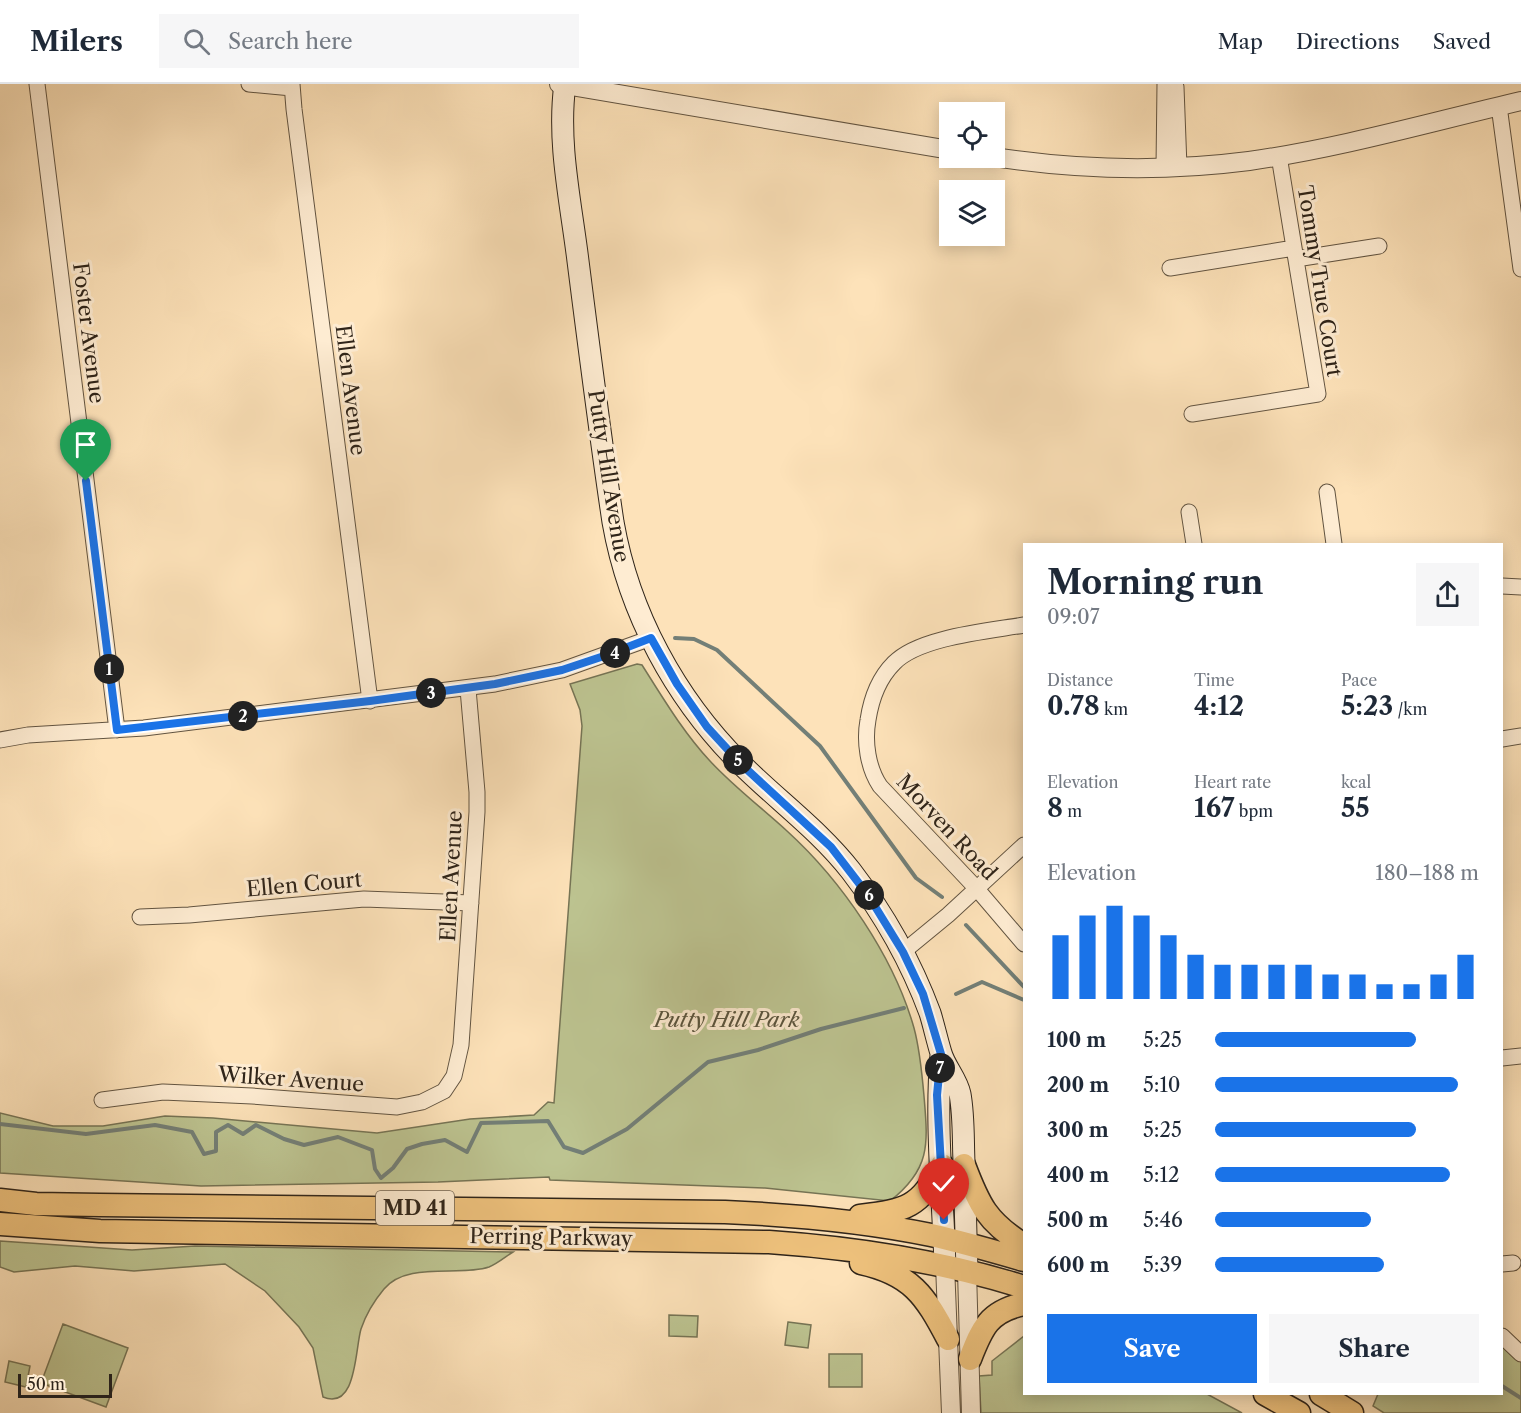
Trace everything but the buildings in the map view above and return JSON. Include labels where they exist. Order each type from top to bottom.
[{"type":"main road","name":"Putty Hill Avenue","points":[[563,84],[564,146],[611,512],[623,566],[651,638],[677,684],[707,727],[741,764],[831,847],[868,895],[903,952],[923,994],[941,1054],[959,1091],[945,1238],[945,1265]]},
{"type":"main road","name":"Putty Hill Avenue","points":[[953,1165],[967,1244],[967,1271]]},
{"type":"main road","points":[[830,1219],[890,1212],[904,1208],[924,1195],[953,1165],[985,1213],[997,1226],[1023,1244]]},
{"type":"main road","name":"Perring Parkway","points":[[0,1200],[100,1205],[725,1212],[830,1219],[945,1238],[1023,1260]]},
{"type":"main road","name":"Perring Parkway","points":[[0,1224],[100,1231],[769,1242],[825,1246],[945,1265],[1023,1287]]},
{"type":"main road","points":[[769,1242],[882,1268],[898,1275],[926,1300],[948,1339]]},
{"type":"main road","points":[[970,1359],[984,1326],[992,1317],[1003,1310],[1023,1304]]},
{"type":"main road","points":[[1267,1395],[1299,1413]]},
{"type":"main road","points":[[1323,1395],[1352,1413]]},
{"type":"street","name":"Foster Avenue","points":[[36,84],[117,730]]},
{"type":"street","points":[[249,84],[292,86]]},
{"type":"street","points":[[563,84],[939,148]]},
{"type":"street","points":[[1165,84],[1171,167]]},
{"type":"street","points":[[1171,167],[1176,87],[1174,84]]},
{"type":"street","name":"Ellen Avenue","points":[[292,86],[370,701]]},
{"type":"street","points":[[1005,158],[1076,167],[1171,167],[1279,156],[1335,145],[1521,100]]},
{"type":"street","points":[[1499,106],[1521,269]]},
{"type":"street","name":"Tommy True Court","points":[[1192,414],[1318,394],[1279,156]]},
{"type":"street","points":[[1170,268],[1295,253],[1379,246]]},
{"type":"street","points":[[1327,492],[1334,543]]},
{"type":"street","points":[[1189,512],[1194,543]]},
{"type":"street","points":[[1503,586],[1521,587]]},
{"type":"street","name":"Morven Road","points":[[1023,626],[958,637],[919,647],[906,653],[894,662],[877,688],[867,725],[868,753],[875,779],[977,889],[1023,943]]},
{"type":"street","points":[[0,740],[28,735],[117,730],[468,688],[562,670],[651,638]]},
{"type":"street","name":"Ellen Avenue","points":[[458,1065],[477,792],[468,688]]},
{"type":"street","points":[[1503,738],[1521,736]]},
{"type":"street","points":[[903,952],[977,889],[1023,846]]},
{"type":"street","name":"Ellen Court","points":[[140,917],[189,915],[364,899],[471,903]]},
{"type":"street","points":[[1503,1058],[1521,1056]]},
{"type":"street","name":"Wilker Avenue","points":[[102,1100],[163,1092],[397,1107],[422,1102],[444,1091],[454,1077],[458,1065]]},
{"type":"street","name":"Putty Hill Avenue","points":[[945,1265],[951,1413]]},
{"type":"street","name":"Putty Hill Avenue","points":[[967,1271],[971,1413]]},
{"type":"street","points":[[1503,1337],[1521,1354]]},
{"type":"green space","name":"Putty Hill Park","points":[[637,664],[642,665],[682,727],[710,761],[738,789],[787,831],[827,873],[864,922],[893,974],[905,1001],[916,1036],[922,1070],[926,1142],[920,1166],[913,1178],[890,1201],[765,1188],[550,1180],[549,1177],[438,1182],[201,1186],[0,1173],[0,1113],[53,1126],[103,1126],[165,1116],[213,1118],[377,1133],[470,1119],[534,1115],[548,1102],[554,1103],[582,726],[580,710],[570,684]]},
{"type":"green space","points":[[0,1241],[132,1250],[195,1246],[513,1252],[489,1267],[477,1270],[419,1272],[394,1280],[380,1294],[368,1313],[361,1329],[348,1387],[342,1395],[334,1399],[323,1397],[313,1348],[299,1327],[265,1291],[225,1264],[134,1271],[75,1266],[14,1272],[0,1267]]},
{"type":"green space","points":[[669,1315],[698,1316],[697,1337],[669,1336]]},
{"type":"green space","points":[[788,1322],[811,1325],[808,1348],[785,1345]]},
{"type":"green space","points":[[63,1324],[128,1348],[106,1407],[41,1383]]},
{"type":"green space","points":[[1023,1337],[1023,1395],[1209,1395],[1242,1413],[981,1413],[979,1376],[992,1375],[992,1361]]},
{"type":"green space","points":[[1503,1338],[1521,1354],[1521,1413],[1384,1413],[1373,1406],[1378,1395],[1503,1395]]},
{"type":"green space","points":[[829,1354],[862,1354],[862,1387],[829,1387]]},
{"type":"green space","points":[[9,1361],[30,1366],[26,1387],[5,1382]]},
{"type":"waterway","points":[[675,638],[694,639],[717,650],[820,746],[916,878],[942,897]]},
{"type":"waterway","points":[[966,925],[1023,986]]},
{"type":"waterway","points":[[956,994],[982,982],[1023,1000]]},
{"type":"waterway","points":[[0,1124],[86,1134],[155,1125],[192,1132],[204,1154],[216,1151],[216,1132],[228,1125],[243,1134],[256,1125],[284,1139],[304,1145],[338,1137],[372,1150],[375,1169],[381,1178],[393,1168],[407,1149],[422,1144],[445,1140],[467,1152],[481,1123],[548,1121],[564,1147],[583,1153],[627,1129],[708,1062],[758,1050],[821,1029],[904,1008]]},
{"type":"waterway","points":[[1503,1387],[1521,1398]]},
{"type":"route","points":[[86,481],[117,730],[495,684],[562,670],[651,638],[677,684],[707,727],[741,764],[831,847],[868,895],[903,952],[923,994],[937,1034],[941,1054],[937,1095],[944,1220]]}]
